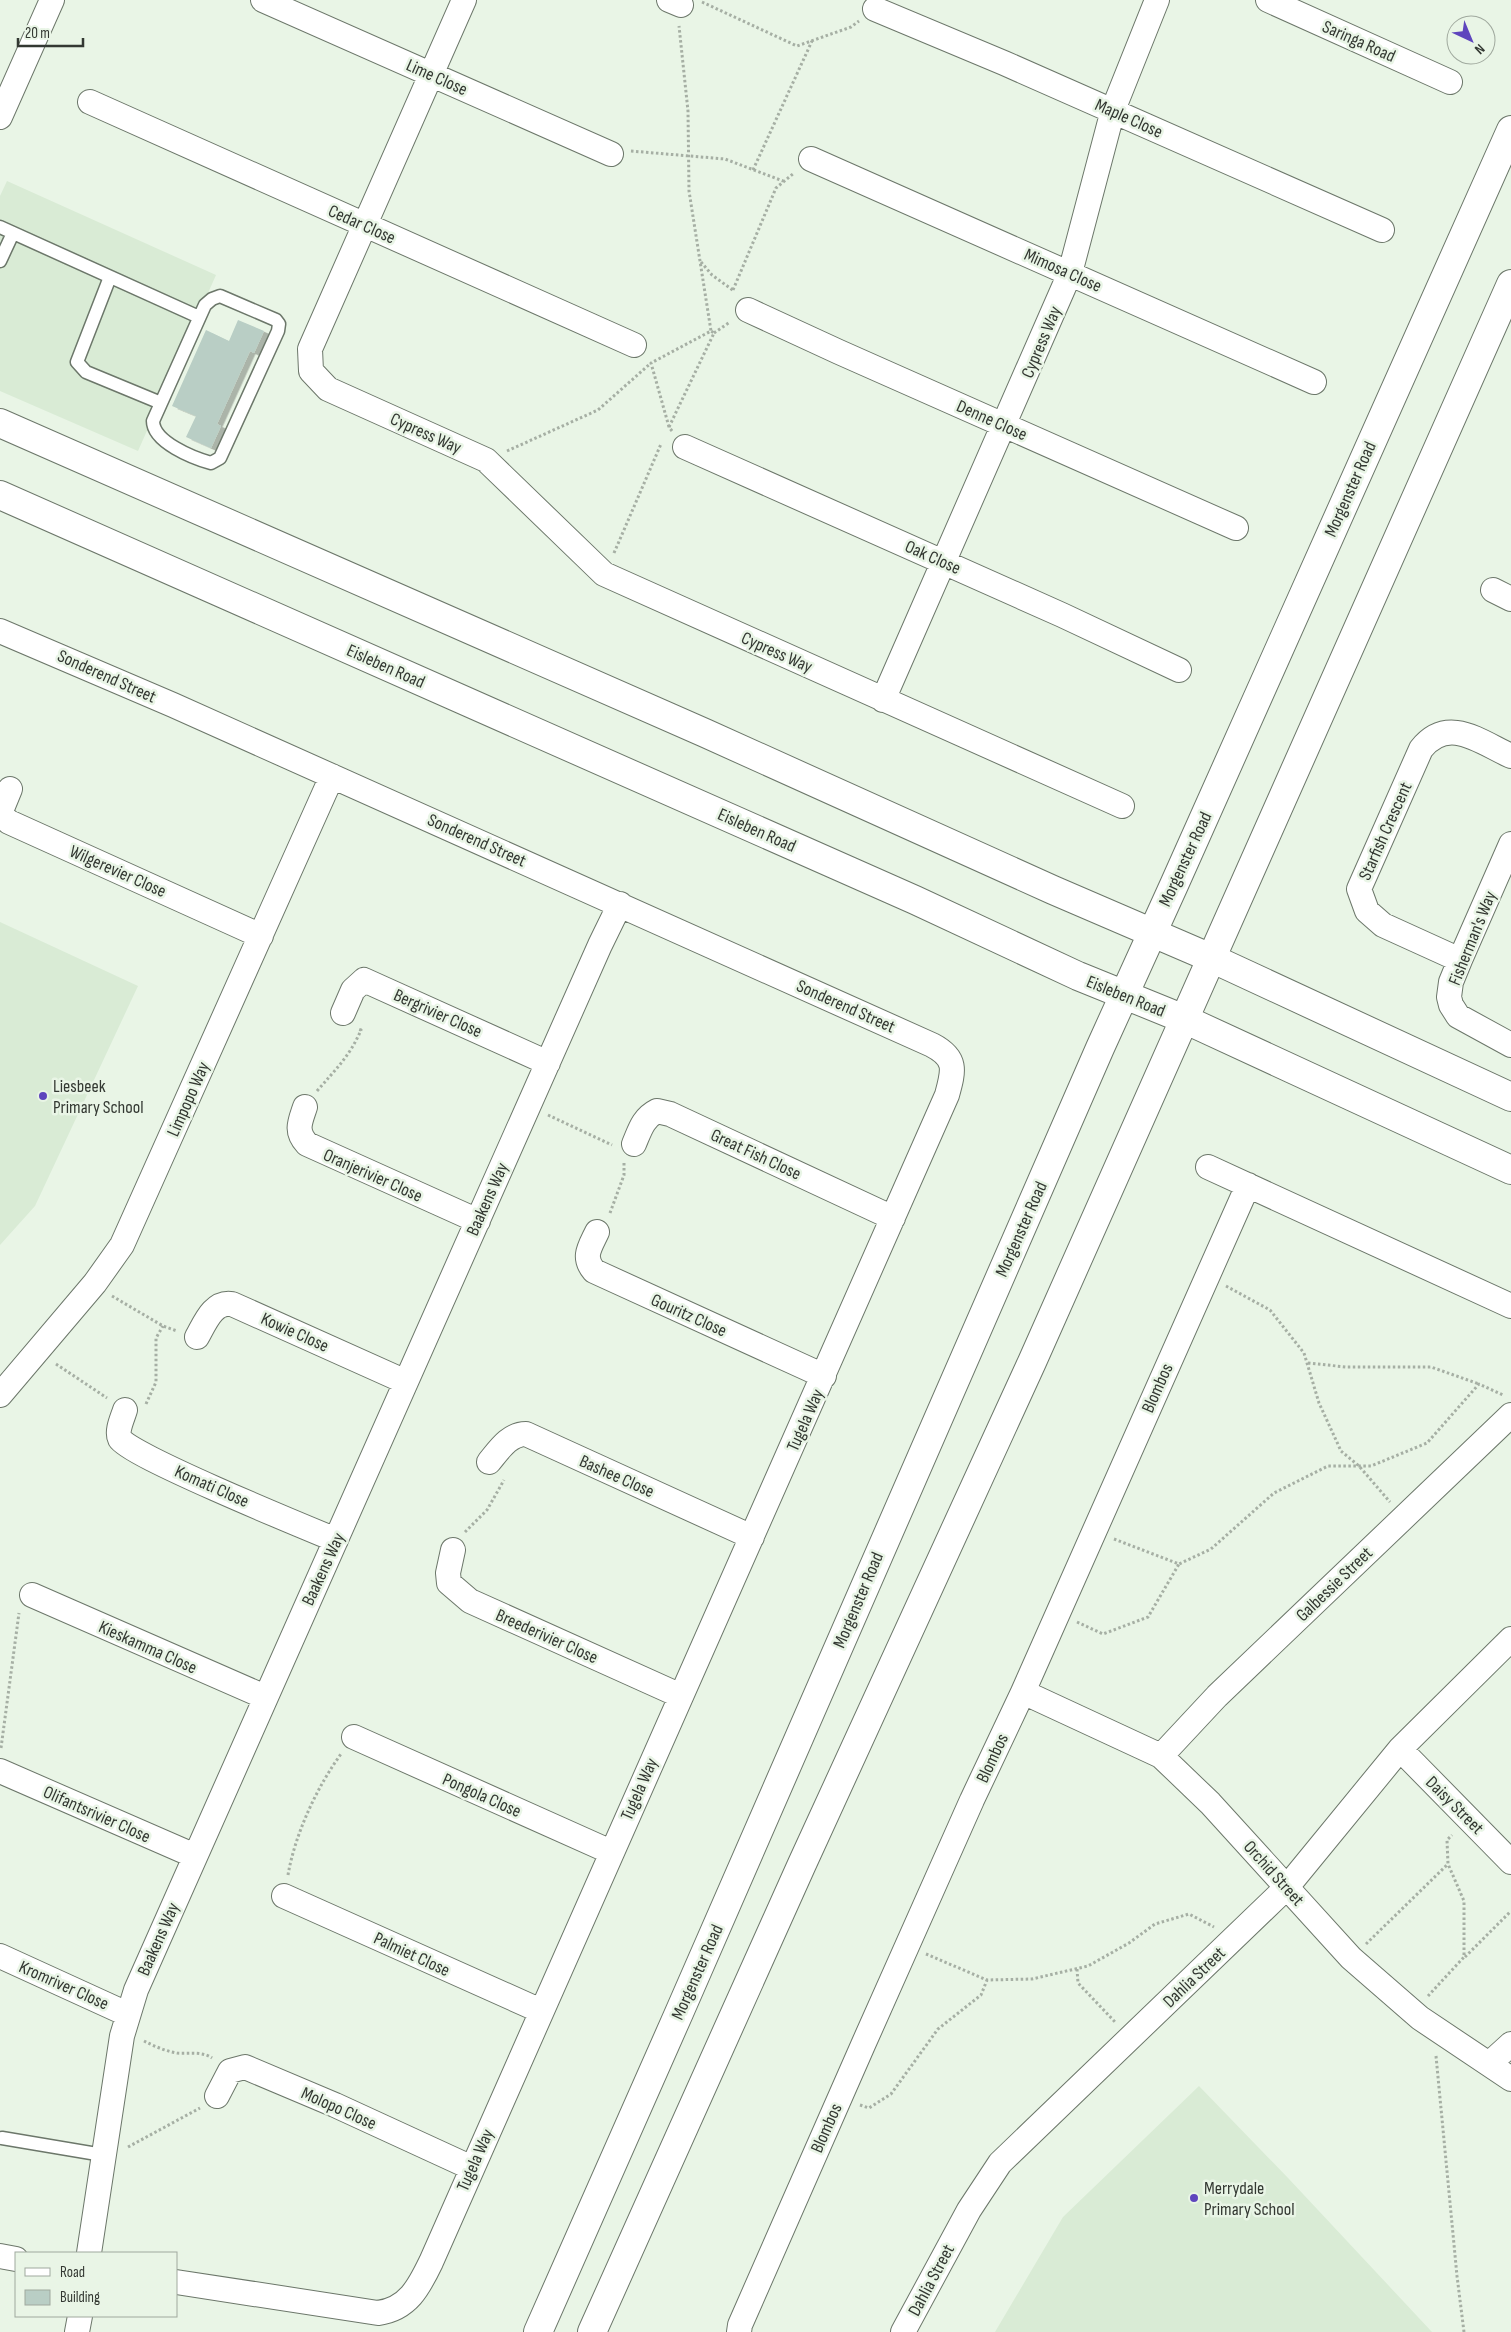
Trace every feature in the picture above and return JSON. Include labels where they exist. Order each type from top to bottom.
[{"type":"main road","name":"Morgenster Road","points":[[538,2332],[1124,993],[1511,130]]},
{"type":"main road","points":[[592,2332],[1032,1362],[1511,284]]},
{"type":"main road","points":[[0,423],[714,736],[1053,890],[1211,958],[1511,1097]]},
{"type":"main road","name":"Eisleben Road","points":[[0,495],[915,900],[1078,976],[1124,993],[1184,1019],[1511,1170]]},
{"type":"street","points":[[0,117],[52,0]]},
{"type":"street","name":"Lime Close","points":[[263,0],[431,74],[619,152]]},
{"type":"street","name":"Cypress Way","points":[[464,0],[310,349],[311,370],[328,389],[486,460],[604,574],[1122,806]]},
{"type":"street","name":"Cypress Way","points":[[883,700],[1070,272],[1113,110],[1157,0]]},
{"type":"street","name":"Saringa Road","points":[[1268,0],[1450,82]]},
{"type":"street","name":"Maple Close","points":[[875,9],[1113,110],[1382,230]]},
{"type":"street","name":"Cedar Close","points":[[90,102],[364,224],[640,352]]},
{"type":"street","name":"Mimosa Close","points":[[811,159],[1070,272],[1314,382]]},
{"type":"street","name":"Denne Close","points":[[748,310],[1236,528]]},
{"type":"street","name":"Oak Close","points":[[685,447],[1179,670]]},
{"type":"street","name":"Sonderend Street","points":[[0,631],[620,904],[932,1045],[946,1052],[950,1057]]},
{"type":"street","name":"Starfish Crescent","points":[[1460,960],[1383,925],[1367,911],[1359,889],[1421,749],[1427,741],[1442,732],[1462,733],[1511,756]]},
{"type":"street","name":"Limpopo Way","points":[[0,1395],[95,1284],[122,1246],[332,776]]},
{"type":"street","name":"Wilgerevier Close","points":[[10,789],[1,811],[9,822],[261,936]]},
{"type":"street","name":"Fisherman's Way","points":[[1511,844],[1451,982],[1449,997],[1451,1005],[1458,1016],[1511,1045]]},
{"type":"street","name":"Baakens Way","points":[[89,2252],[125,2025],[152,1952],[600,945],[620,904]]},
{"type":"street","name":"Bergrivier Close","points":[[343,1013],[353,990],[364,980],[548,1062]]},
{"type":"street","name":"Tugela Way","points":[[178,2282],[369,2312],[394,2309],[411,2297],[423,2279],[947,1095],[952,1078],[950,1057]]},
{"type":"street","name":"Oranjerivier Close","points":[[305,1107],[298,1127],[299,1133],[307,1144],[478,1221]]},
{"type":"street","name":"Great Fish Close","points":[[625,1150],[648,1116],[657,1111],[670,1114],[893,1218]]},
{"type":"street","points":[[1208,1167],[1511,1306]]},
{"type":"street","name":"Blombos","points":[[739,2332],[740,2325],[840,2096],[1023,1692],[1248,1185]]},
{"type":"street","name":"Gouritz Close","points":[[597,1232],[586,1256],[588,1264],[594,1271],[824,1376]]},
{"type":"street","name":"Kowie Close","points":[[196,1337],[214,1309],[225,1303],[232,1304],[406,1382]]},
{"type":"street","name":"Komati Close","points":[[125,1410],[118,1434],[119,1438],[128,1447],[336,1540]]},
{"type":"street","name":"Galbessie Street","points":[[1161,1756],[1218,1696],[1511,1415]]},
{"type":"street","name":"Bashee Close","points":[[489,1462],[511,1438],[519,1434],[526,1434],[752,1537]]},
{"type":"street","name":"Breederivier Close","points":[[453,1550],[448,1573],[449,1582],[470,1601],[681,1696]]},
{"type":"street","name":"Kieskamma Close","points":[[32,1596],[265,1697]]},
{"type":"street","name":"Dahlia Street","points":[[904,2332],[969,2210],[1000,2163],[1287,1887],[1400,1749],[1511,1640]]},
{"type":"street","name":"Orchid Street","points":[[1023,1692],[1161,1756],[1210,1802],[1351,1958],[1420,2018],[1511,2079]]},
{"type":"street","name":"Pongola Close","points":[[354,1737],[611,1852]]},
{"type":"street","name":"Daisy Street","points":[[1400,1749],[1469,1819],[1508,1852]]},
{"type":"street","name":"Olifantsrivier Close","points":[[0,1771],[195,1856]]},
{"type":"street","name":"Palmiet Close","points":[[284,1896],[540,2011]]},
{"type":"street","name":"Kromriver Close","points":[[0,1956],[125,2025]]},
{"type":"street","points":[[1489,2064],[1511,2044]]},
{"type":"street","name":"Molopo Close","points":[[230,2071],[245,2067],[335,2105],[472,2168]]},
{"type":"street","points":[[217,2096],[230,2071]]},
{"type":"street","points":[[0,2256],[15,2259]]},
{"type":"street","points":[[77,2332],[80,2317]]},
{"type":"lane","points":[[0,227],[199,317]]},
{"type":"lane","points":[[0,261],[13,233]]},
{"type":"lane","points":[[110,277],[77,362],[86,372],[161,403]]},
{"type":"lane","points":[[220,296],[276,320],[279,324],[276,337],[217,461],[211,463],[205,462],[158,436],[153,428],[161,403],[199,317],[205,305],[212,299],[220,296]]},
{"type":"lane","points":[[2,2138],[104,2150]]},
{"type":"path","points":[[683,2],[797,46],[851,27]]},
{"type":"path","points":[[604,574],[669,427],[714,333],[711,331],[690,191],[688,111],[679,33]]},
{"type":"path","points":[[753,170],[812,40]]},
{"type":"path","points":[[619,152],[689,154],[725,159],[783,181],[776,188],[733,290],[712,275],[700,261]]},
{"type":"path","points":[[486,460],[598,410],[651,362],[711,331]]},
{"type":"path","points":[[640,352],[651,362],[669,427]]},
{"type":"path","points":[[305,1107],[340,1068],[354,1046],[361,1030],[339,1020],[343,1013]]},
{"type":"path","points":[[528,1107],[625,1150],[624,1175],[605,1224],[597,1232]]},
{"type":"path","points":[[1208,1276],[1270,1310],[1304,1353],[1319,1403],[1341,1451],[1359,1466],[1403,1518]]},
{"type":"path","points":[[95,1284],[116,1299],[163,1326],[196,1337]]},
{"type":"path","points":[[36,1351],[125,1410],[131,1399],[146,1405],[156,1382],[156,1338],[163,1326]]},
{"type":"path","points":[[1307,1363],[1346,1367],[1431,1368],[1479,1384],[1511,1398]]},
{"type":"path","points":[[1057,1614],[1103,1634],[1148,1617],[1179,1564],[1211,1549],[1274,1492],[1328,1466],[1371,1466],[1427,1443],[1479,1384]]},
{"type":"path","points":[[453,1550],[458,1539],[487,1510],[498,1494],[506,1477],[489,1462]]},
{"type":"path","points":[[1091,1536],[1111,1538],[1179,1564]]},
{"type":"path","points":[[0,1756],[21,1594],[32,1596]]},
{"type":"path","points":[[284,1896],[291,1854],[324,1777],[354,1737]]},
{"type":"path","points":[[1464,1957],[1464,1900],[1448,1864],[1447,1840],[1469,1819]]},
{"type":"path","points":[[1351,1958],[1448,1864]]},
{"type":"path","points":[[1420,2018],[1429,1994],[1511,1911]]},
{"type":"path","points":[[908,1945],[987,1980],[1032,1979],[1088,1966],[1129,1944],[1155,1924],[1189,1914],[1233,1940]]},
{"type":"path","points":[[1077,1968],[1078,1983],[1131,2039]]},
{"type":"path","points":[[840,2096],[869,2108],[891,2094],[938,2028],[981,1995],[987,1980]]},
{"type":"path","points":[[125,2025],[136,2036],[155,2047],[177,2053],[206,2054],[230,2071]]},
{"type":"path","points":[[1449,2039],[1436,2054],[1464,2332]]},
{"type":"path","points":[[104,2150],[123,2150],[217,2096]]},
{"type":"shaded area","points":[[7,181],[216,275],[138,451],[0,391],[0,196]]},
{"type":"shaded area","name":"Liesbeek Primary School","points":[[0,922],[138,986],[35,1206],[0,1245]]},
{"type":"shaded area","name":"Merrydale Primary School","points":[[1199,2086],[1432,2332],[995,2332],[1063,2217]]},
{"type":"building","points":[[238,320],[264,331],[254,353],[250,351],[217,424],[221,426],[211,448],[186,437],[196,416],[172,406],[206,330],[229,341]]},
{"type":"place","name":"Liesbeek Primary School","points":[[43,1096]]},
{"type":"place","name":"Merrydale Primary School","points":[[1194,2198]]}]
